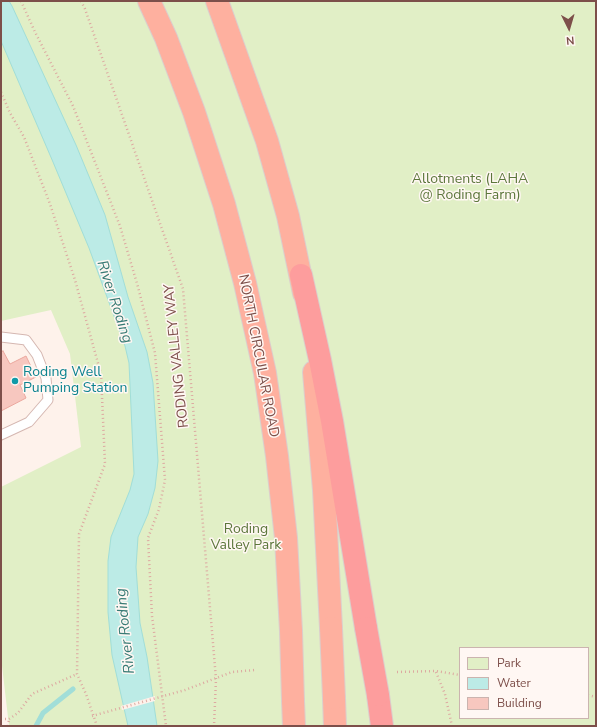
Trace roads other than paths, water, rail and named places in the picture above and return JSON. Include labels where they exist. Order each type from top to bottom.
[{"type":"highway","name":"NORTH CIRCULAR ROAD","points":[[149,1],[166,38],[194,112],[224,204],[245,283],[265,373],[277,456],[286,538],[294,726]]},
{"type":"highway","points":[[217,1],[267,141],[288,216],[320,360],[332,422],[382,726]]},
{"type":"highway","points":[[301,275],[312,349],[319,421],[324,490],[335,726]]},
{"type":"lane","points":[[1,337],[26,340],[37,355],[46,378],[48,400],[29,422],[1,435]]},
{"type":"water","name":"River Roding","points":[[1,1],[9,1],[12,6],[76,145],[105,215],[128,297],[147,352],[153,383],[158,461],[155,488],[148,514],[138,537],[136,567],[140,623],[147,657],[157,726],[128,726],[112,655],[108,612],[108,561],[111,537],[130,490],[134,474],[129,363],[125,346],[89,248],[1,41]]},
{"type":"waterway","points":[[36,726],[43,713],[73,689]]},
{"type":"place","name":"Roding Well Pumping Station","points":[[15,381]]},
{"type":"park label","name":"Allotments (LAHA @ Roding Farm)","points":[[470,188]]},
{"type":"park label","name":"Roding Valley Park","points":[[246,538]]}]
